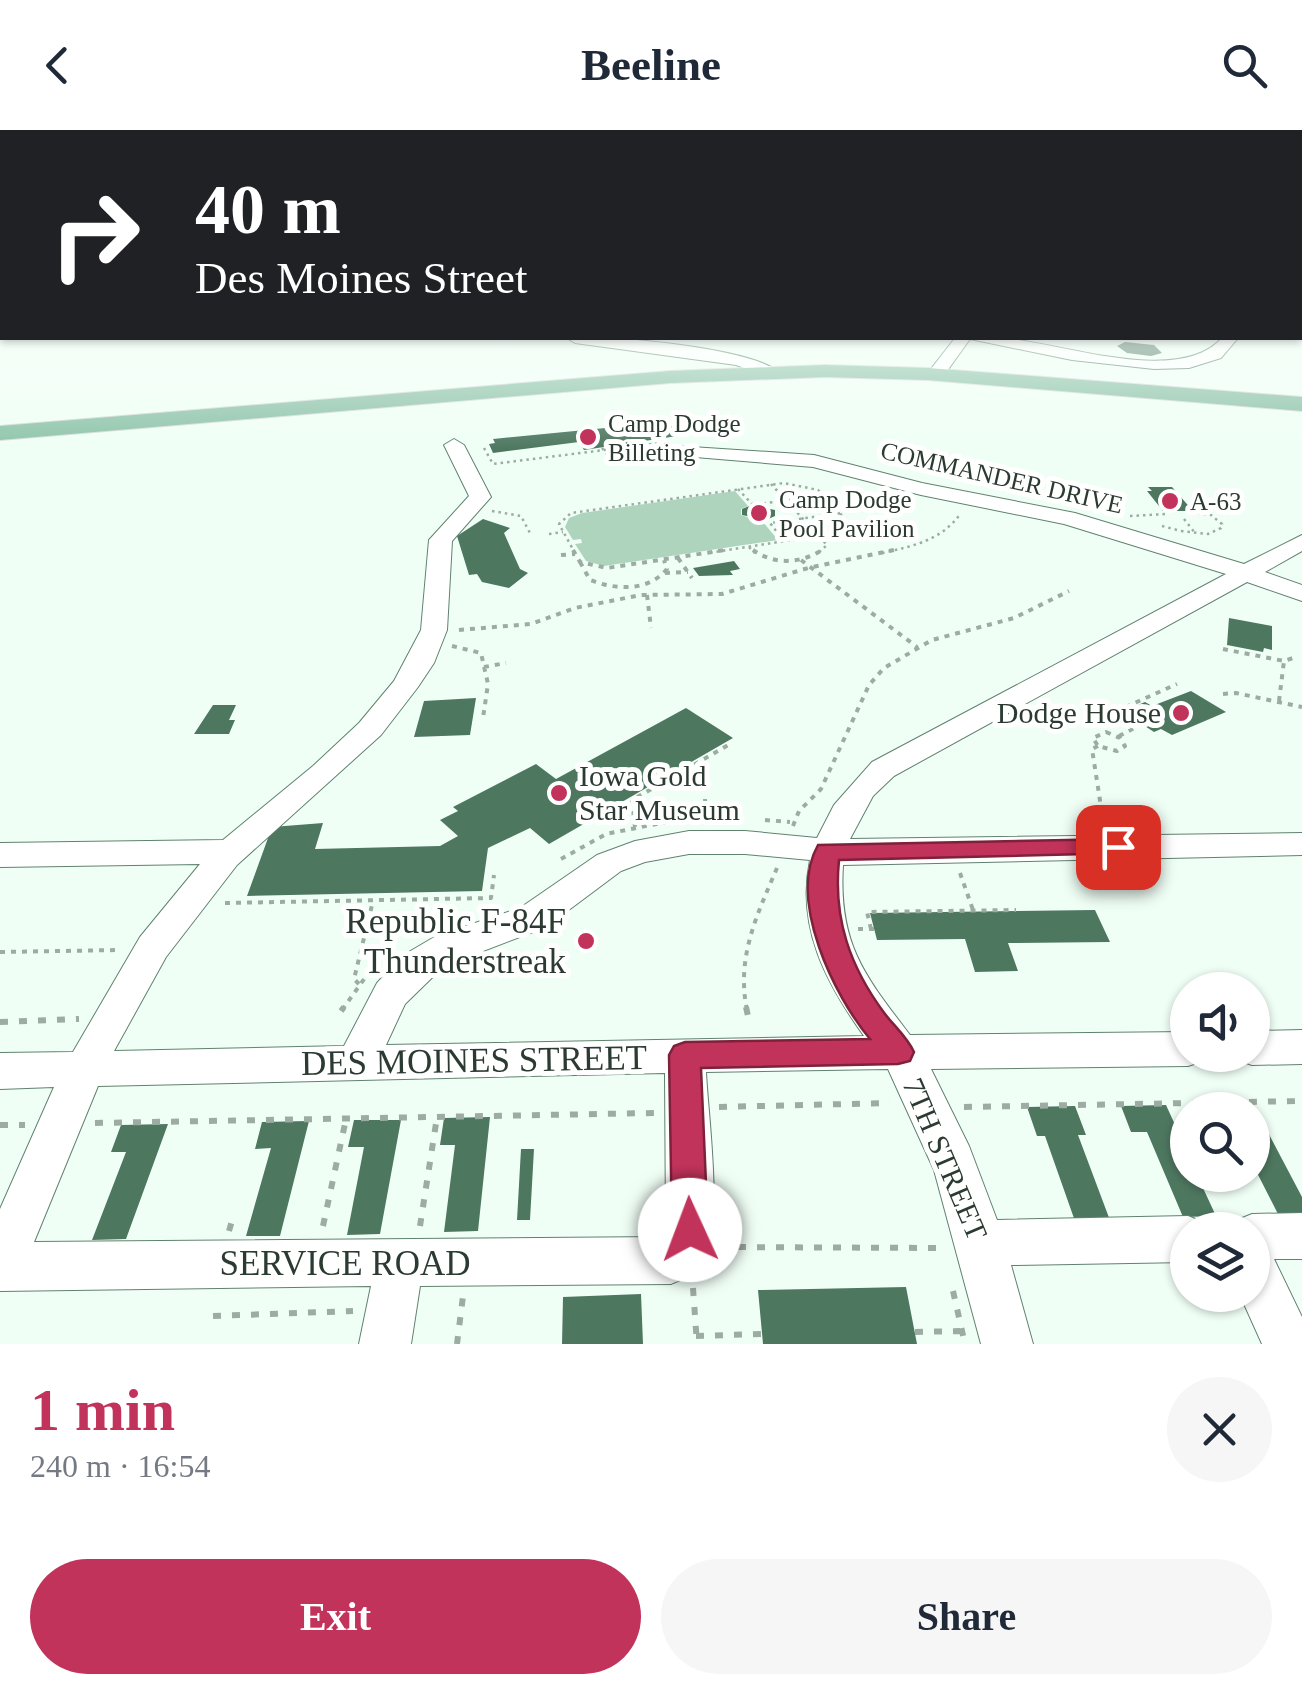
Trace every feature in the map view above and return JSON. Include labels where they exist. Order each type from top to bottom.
[{"type":"main road","points":[[0,433],[770,372],[936,374],[1302,404]]},
{"type":"street","points":[[590,340],[739,360],[770,372]]},
{"type":"street","points":[[688,353],[708,340]]},
{"type":"street","points":[[936,374],[962,340]]},
{"type":"street","points":[[990,340],[1167,366],[1213,356],[1229,340]]},
{"type":"street","points":[[0,1266],[58,1124],[109,1020],[153,947],[230,852],[324,774],[370,729],[420,663],[434,630],[441,540],[480,497],[469,446]]},
{"type":"street","name":"COMMANDER DRIVE","points":[[676,446],[814,461],[1104,528],[1302,594]]},
{"type":"street","name":"7TH STREET","points":[[1008,1344],[964,1253],[947,1147],[898,1052],[842,972],[825,920],[822,893],[827,852],[838,822],[864,784],[883,769],[1302,542]]},
{"type":"street","points":[[358,1062],[377,1011],[392,988],[417,963],[450,945],[523,922],[610,863],[678,844],[760,843],[827,852],[1302,844]]},
{"type":"street","points":[[0,855],[230,852]]},
{"type":"street","points":[[1270,1048],[1302,1047]]},
{"type":"street","name":"DES MOINES STREET","points":[[0,1070],[685,1055],[1170,1050]]},
{"type":"street","points":[[685,1055],[690,1230],[698,1260]]},
{"type":"street","points":[[1270,1237],[1302,1236]]},
{"type":"street","points":[[964,1253],[1170,1240]]},
{"type":"street","name":"SERVICE ROAD","points":[[0,1266],[315,1263],[398,1294],[468,1262],[698,1260]]},
{"type":"street","points":[[1270,1305],[1288,1344]]},
{"type":"path","points":[[469,446],[493,464],[603,449],[676,446]]},
{"type":"path","points":[[603,449],[611,459]]},
{"type":"path","points":[[580,562],[618,568],[820,536],[847,528],[849,520],[823,494],[800,483],[571,513],[559,524],[580,562],[596,583],[611,587],[635,585],[658,580],[665,573],[688,572]]},
{"type":"path","points":[[749,547],[760,557],[800,558],[824,550],[827,545],[770,484]]},
{"type":"path","points":[[738,489],[753,504],[823,494]]},
{"type":"path","points":[[451,630],[531,624],[576,608],[644,595],[722,594],[808,568],[899,550],[936,538],[959,518],[965,498]]},
{"type":"path","points":[[473,508],[521,516],[531,536]]},
{"type":"path","points":[[1161,526],[1196,533],[1217,532],[1222,524],[1210,515],[1192,512]]},
{"type":"path","points":[[784,541],[770,523],[842,513]]},
{"type":"path","points":[[1184,519],[1196,533]]},
{"type":"path","points":[[549,534],[563,532]]},
{"type":"path","points":[[560,556],[575,554]]},
{"type":"path","points":[[678,558],[692,578]]},
{"type":"path","points":[[800,558],[808,568],[917,647]]},
{"type":"path","points":[[664,560],[665,573]]},
{"type":"path","points":[[635,585],[644,595],[651,628]]},
{"type":"path","points":[[452,638],[454,648],[478,650],[488,684],[483,718]]},
{"type":"path","points":[[1223,649],[1284,661],[1294,658]]},
{"type":"path","points":[[1279,702],[1284,661]]},
{"type":"path","points":[[484,667],[506,663]]},
{"type":"path","points":[[1134,728],[1110,714],[1177,684]]},
{"type":"path","points":[[1162,691],[1172,698]]},
{"type":"path","points":[[1222,694],[1302,707]]},
{"type":"path","points":[[1098,746],[1093,740],[1098,733],[1119,736],[1142,724]]},
{"type":"path","points":[[1118,847],[1101,821],[1092,749],[1098,746],[1121,750],[1125,742],[1119,736]]},
{"type":"path","points":[[635,827],[632,800],[732,743]]},
{"type":"path","points":[[705,799],[706,818]]},
{"type":"path","points":[[952,850],[973,910]]},
{"type":"path","points":[[186,904],[491,898],[494,875]]},
{"type":"path","points":[[359,984],[354,980],[373,900]]},
{"type":"path","points":[[870,929],[867,912],[1016,910]]},
{"type":"path","points":[[0,952],[98,952],[153,947]]},
{"type":"path","points":[[340,1011],[372,970]]},
{"type":"path","points":[[0,1022],[109,1020]]},
{"type":"path","points":[[0,1125],[437,1117],[899,1102],[926,1105],[1302,1101]]},
{"type":"path","points":[[213,1316],[398,1294],[437,1117]]},
{"type":"path","points":[[315,1263],[346,1119]]},
{"type":"path","points":[[762,1334],[696,1340],[698,1260],[942,1246],[964,1253]]},
{"type":"path","points":[[457,1344],[468,1262]]},
{"type":"path","points":[[950,1280],[965,1344]]},
{"type":"path","points":[[914,1332],[962,1331]]},
{"type":"green space","points":[[735,491],[748,506],[741,509],[741,515],[763,522],[778,540],[604,566],[586,561],[575,544],[582,543],[581,539],[573,540],[565,527],[569,518],[582,513]]},
{"type":"building","points":[[1125,342],[1154,345],[1162,353],[1127,353],[1117,346]]},
{"type":"building","name":"Camp Dodge Billeting","points":[[667,422],[684,435],[584,450],[579,442],[493,453],[489,444],[495,443],[493,439]]},
{"type":"building","name":"A-63","points":[[1148,487],[1172,487],[1193,511],[1163,511]]},
{"type":"building","name":"Camp Dodge Pool Pavilion","points":[[752,505],[775,510],[775,516],[766,520],[742,515],[742,509]]},
{"type":"building","points":[[483,519],[510,528],[504,533],[520,569],[528,573],[509,588],[482,582],[477,574],[469,575],[457,536]]},
{"type":"building","points":[[734,561],[740,569],[730,571],[733,575],[699,576],[693,568]]},
{"type":"building","points":[[1229,618],[1272,626],[1272,650],[1227,645]]},
{"type":"building","name":"Dodge House","points":[[1191,691],[1226,712],[1172,735],[1161,729],[1154,732],[1131,717],[1139,714],[1131,708],[1145,702],[1152,706]]},
{"type":"building","points":[[476,698],[470,735],[414,737],[424,701]]},
{"type":"building","points":[[213,705],[236,705],[229,720],[235,720],[229,734],[194,734]]},
{"type":"building","name":"Iowa Gold Star Museum","points":[[686,708],[733,738],[549,844],[530,828],[488,848],[482,891],[247,896],[272,827],[323,823],[315,849],[440,846],[458,836],[440,820],[458,811],[453,807],[536,764],[556,779]]},
{"type":"building","points":[[1095,910],[1110,942],[1008,943],[1018,971],[975,972],[965,939],[877,940],[870,913]]},
{"type":"building","points":[[1166,1105],[1170,1114],[1170,1186],[1147,1132],[1131,1132],[1121,1106]]},
{"type":"building","points":[[1075,1106],[1086,1135],[1078,1135],[1111,1223],[1076,1224],[1045,1136],[1037,1136],[1027,1107]]},
{"type":"building","points":[[490,1117],[478,1231],[444,1232],[455,1145],[440,1145],[444,1118]]},
{"type":"building","points":[[354,1120],[401,1120],[380,1234],[347,1235],[364,1147],[348,1147]]},
{"type":"building","points":[[309,1121],[280,1236],[246,1236],[271,1148],[255,1149],[262,1122]]},
{"type":"building","points":[[168,1124],[126,1239],[92,1240],[126,1152],[111,1152],[121,1125]]},
{"type":"building","points":[[1270,1136],[1302,1197],[1302,1214],[1278,1214],[1267,1192],[1270,1192]]},
{"type":"building","points":[[521,1149],[534,1149],[530,1220],[517,1220]]},
{"type":"building","points":[[1172,1192],[1205,1192],[1214,1212],[1181,1212]]},
{"type":"building","points":[[906,1287],[917,1344],[763,1344],[758,1290]]},
{"type":"building","points":[[641,1294],[643,1344],[562,1344],[563,1297]]},
{"type":"place","name":"Camp Dodge Billeting","points":[[588,437]]},
{"type":"place","name":"A-63","points":[[1170,501]]},
{"type":"place","name":"Camp Dodge Pool Pavilion","points":[[759,513]]},
{"type":"place","name":"Dodge House","points":[[1181,713]]},
{"type":"place","name":"Iowa Gold Star Museum","points":[[559,793]]},
{"type":"place","name":"Republic F-84F Thunderstreak","points":[[586,941]]},
{"type":"route","points":[[690,1230],[685,1055],[898,1052],[842,972],[825,920],[822,893],[827,852],[1118,847]]}]
